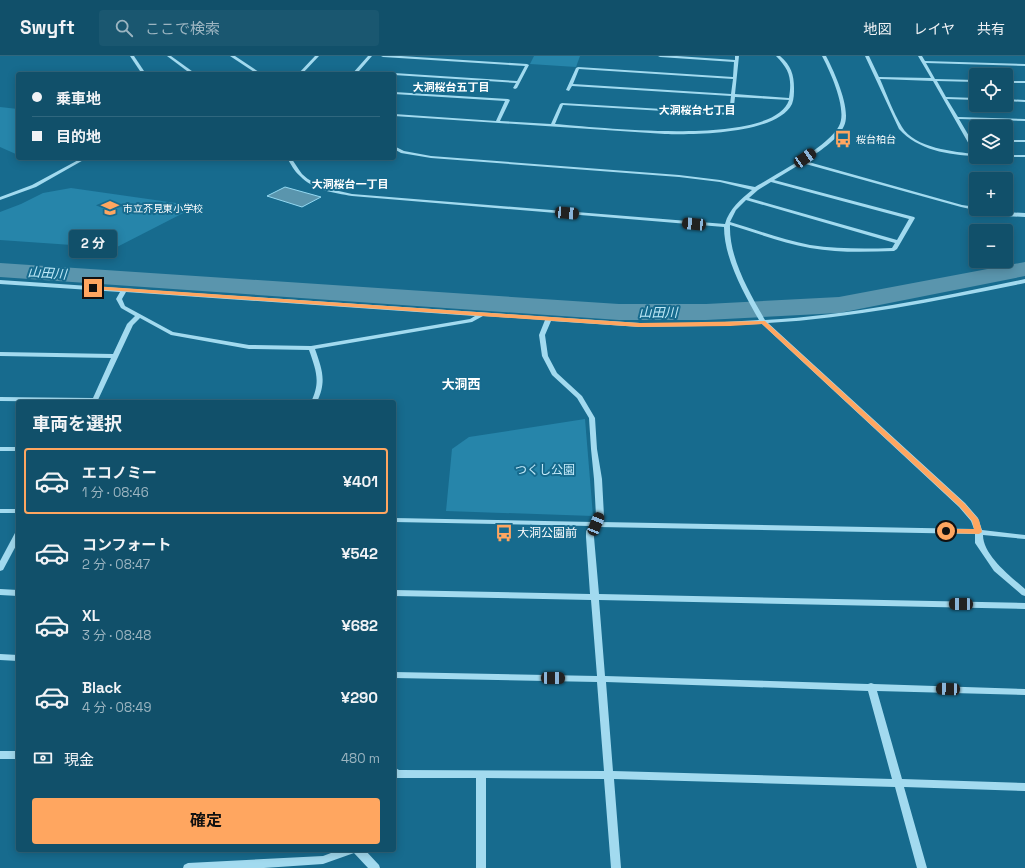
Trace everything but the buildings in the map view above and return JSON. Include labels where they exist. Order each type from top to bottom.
[{"type":"street","points":[[132,56],[143,72]]},
{"type":"street","points":[[169,56],[191,72]]},
{"type":"street","points":[[232,56],[257,72]]},
{"type":"street","points":[[302,72],[317,56]]},
{"type":"street","points":[[356,72],[370,56]]},
{"type":"street","points":[[383,56],[527,65],[515,88]]},
{"type":"street","points":[[553,125],[562,104],[730,114],[737,58],[660,56]]},
{"type":"street","points":[[396,116],[498,121],[672,133],[720,132],[755,125],[769,120],[782,113],[790,105],[792,75],[786,63],[778,56]]},
{"type":"street","points":[[824,56],[830,66],[844,112],[842,125],[828,142],[756,189],[745,198],[734,211],[727,225],[730,248],[749,297],[763,322],[962,505],[975,520],[979,532],[979,543],[997,569],[1025,593]]},
{"type":"street","points":[[868,56],[901,129],[908,136],[932,147],[963,154],[969,154]]},
{"type":"street","points":[[920,56],[969,139]]},
{"type":"street","points":[[923,62],[1025,65]]},
{"type":"street","points":[[568,90],[578,68],[735,78]]},
{"type":"street","points":[[396,74],[518,82]]},
{"type":"street","points":[[878,78],[969,81]]},
{"type":"street","points":[[1013,82],[1025,82]]},
{"type":"street","points":[[570,85],[791,99]]},
{"type":"street","points":[[396,93],[508,100],[498,121]]},
{"type":"street","points":[[944,98],[969,99]]},
{"type":"street","points":[[1013,100],[1025,100]]},
{"type":"street","points":[[956,118],[1025,120]]},
{"type":"street","points":[[1013,141],[1025,141]]},
{"type":"street","points":[[396,148],[403,152],[431,157],[679,176],[720,181],[756,189]]},
{"type":"street","points":[[1013,156],[1025,156]]},
{"type":"street","points":[[0,199],[34,186],[81,160]]},
{"type":"street","points":[[290,160],[301,175],[313,184],[335,192],[352,195],[727,225],[800,244],[839,250],[866,251],[894,249],[912,218],[770,180]]},
{"type":"street","points":[[800,161],[961,206],[1003,214],[1025,215]]},
{"type":"street","points":[[745,198],[898,242]]},
{"type":"street","points":[[0,282],[640,325],[730,325],[819,317],[874,310],[944,298],[1025,281]]},
{"type":"street","points":[[124,290],[118,299],[123,307],[171,333],[249,347],[311,348],[472,320],[482,314]]},
{"type":"street","points":[[94,400],[130,324],[139,316]]},
{"type":"street","points":[[550,319],[542,335],[545,356],[554,374],[580,397],[592,418],[600,516],[590,531],[616,868]]},
{"type":"street","points":[[311,348],[321,374],[318,394],[315,400]]},
{"type":"street","points":[[0,354],[115,356]]},
{"type":"street","points":[[0,398],[63,400]]},
{"type":"street","points":[[0,449],[16,449]]},
{"type":"street","points":[[0,511],[16,511]]},
{"type":"street","points":[[396,520],[979,532],[1025,537]]},
{"type":"street","points":[[0,568],[16,539]]},
{"type":"street","points":[[0,592],[16,593]]},
{"type":"street","points":[[396,593],[1025,606]]},
{"type":"street","points":[[0,657],[16,658]]},
{"type":"street","points":[[396,675],[871,686],[1025,692]]},
{"type":"street","points":[[871,686],[922,868]]},
{"type":"street","points":[[0,755],[16,755]]},
{"type":"street","points":[[396,773],[481,775],[610,775],[1025,787]]},
{"type":"street","points":[[481,775],[481,868]]},
{"type":"street","points":[[188,868],[323,860],[345,852]]},
{"type":"street","points":[[360,852],[375,868]]},
{"type":"green space","points":[[534,56],[580,56],[576,67],[530,64]]},
{"type":"green space","points":[[0,107],[16,109],[16,154],[0,147]]},
{"type":"green space","points":[[71,188],[197,206],[115,248],[0,240],[0,212],[43,193]]},
{"type":"green space","name":"つくし公園","points":[[585,419],[593,516],[446,511],[452,449],[469,437]]},
{"type":"shaded area","points":[[285,187],[321,197],[302,207],[267,196]]},
{"type":"waterway","name":"山田川","points":[[0,270],[619,312],[706,312],[839,305],[1025,269]]},
{"type":"place","name":"桜台柏台","points":[[843,139]]},
{"type":"place","name":"市立芥見東小学校","points":[[110,208]]},
{"type":"place","name":"大洞公園前","points":[[504,533]]},
{"type":"district","name":"大洞桜台五丁目","points":[[451,87]]},
{"type":"district","name":"大洞桜台七丁目","points":[[697,110]]},
{"type":"district","name":"大洞桜台一丁目","points":[[350,184]]},
{"type":"district","name":"大洞西","points":[[461,384]]},
{"type":"route","points":[[93,288],[640,325],[730,325],[763,322],[962,505],[975,520],[979,532],[946,531]]}]
